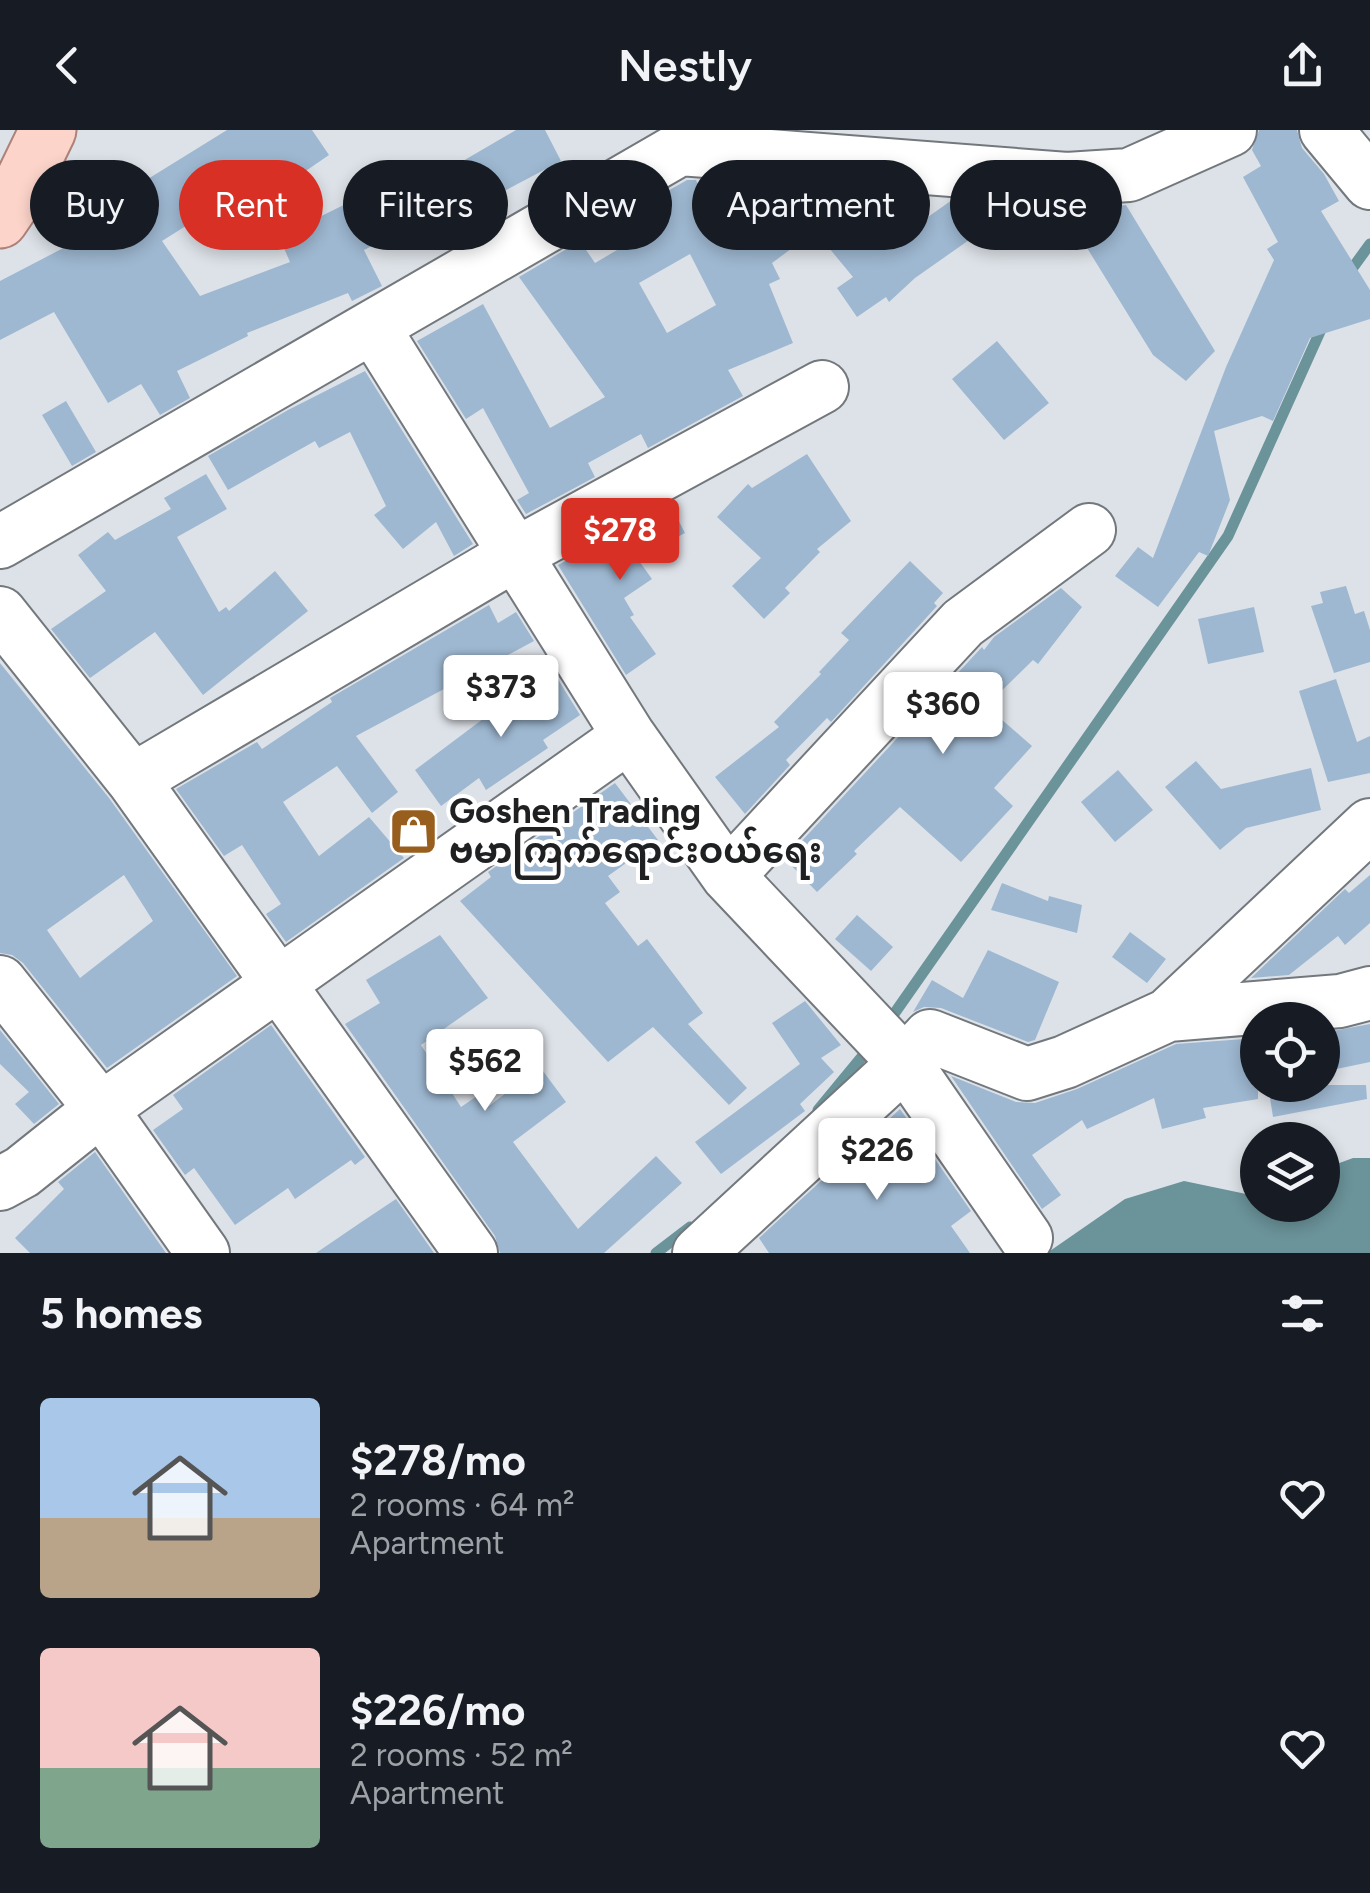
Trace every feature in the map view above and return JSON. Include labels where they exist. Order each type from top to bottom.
[{"type":"main road","points":[[0,220],[48,130]]},
{"type":"street","points":[[0,542],[373,327],[677,140],[1066,179],[1129,176],[1230,130]]},
{"type":"street","points":[[1326,130],[1370,183]]},
{"type":"street","points":[[373,327],[629,736],[728,876],[888,1045],[1026,1238]]},
{"type":"street","points":[[133,780],[514,555],[822,387]]},
{"type":"street","points":[[728,876],[963,623],[1089,530]]},
{"type":"street","points":[[0,613],[133,780],[471,1253]]},
{"type":"street","points":[[0,1184],[629,736]]},
{"type":"street","points":[[711,1249],[888,1045],[930,1036],[1027,1074],[1066,1062],[1168,1015],[1370,825]]},
{"type":"street","points":[[0,982],[101,1109],[204,1253]]},
{"type":"street","points":[[1168,1015],[1340,1001],[1370,993]]},
{"type":"water","points":[[1370,1158],[1370,1253],[1047,1253],[1125,1199],[1184,1181],[1240,1193],[1240,1222],[1340,1222],[1340,1163]]},
{"type":"building","points":[[227,130],[312,130],[329,155],[322,160],[179,160],[179,230],[162,241],[200,296],[290,262],[285,250],[323,250],[323,215],[343,205],[343,250],[364,250],[382,286],[352,301],[348,293],[247,333],[248,336],[177,371],[190,398],[160,415],[141,384],[108,403],[54,312],[0,340],[0,281],[60,250],[159,250],[159,172]]},
{"type":"building","points":[[516,130],[545,130],[560,160],[528,160],[528,178],[508,189],[508,160],[465,160]]},
{"type":"building","points":[[1259,130],[1297,130],[1302,148],[1324,174],[1339,201],[1321,211],[1370,290],[1370,319],[1310,338],[1273,421],[1262,416],[1214,431],[1230,500],[1208,556],[1199,552],[1158,607],[1115,576],[1138,547],[1153,558],[1226,367],[1274,260],[1267,249],[1278,242],[1243,177],[1261,166],[1252,150]]},
{"type":"building","points":[[692,180],[692,250],[789,250],[772,263],[780,279],[769,284],[793,343],[728,370],[743,396],[648,448],[641,434],[588,463],[595,477],[526,514],[517,500],[529,493],[483,408],[466,419],[417,341],[483,304],[550,428],[605,397],[519,277],[565,250],[586,250],[595,263],[617,250],[672,250],[672,189]],"holes":[[[690,254],[716,305],[667,333],[639,283]]]},
{"type":"building","points":[[950,201],[950,250],[955,250],[889,302],[886,297],[857,317],[837,288],[853,277],[831,250],[930,250],[930,216]]},
{"type":"building","points":[[1122,205],[1126,205],[1215,351],[1186,381],[1153,355],[1088,250],[1122,250]]},
{"type":"building","points":[[997,341],[1049,403],[1004,440],[952,379]]},
{"type":"building","points":[[365,371],[473,544],[454,556],[436,522],[403,549],[374,515],[386,506],[350,432],[319,448],[315,441],[228,490],[208,456]]},
{"type":"building","points":[[66,401],[96,452],[72,466],[42,415]]},
{"type":"building","points":[[807,454],[851,521],[817,549],[820,552],[785,588],[790,593],[764,619],[732,586],[761,558],[717,517],[748,484],[752,488]]},
{"type":"building","points":[[206,474],[227,509],[177,537],[219,612],[226,607],[229,611],[275,571],[308,611],[203,695],[155,632],[90,678],[51,629],[106,591],[78,555],[108,532],[115,540],[171,509],[164,498]]},
{"type":"building","points":[[670,504],[685,533],[637,558],[652,579],[624,598],[634,615],[630,617],[656,654],[626,675],[558,565]]},
{"type":"building","points":[[910,561],[943,593],[934,603],[937,606],[831,722],[827,718],[786,760],[790,765],[745,814],[715,777],[779,727],[774,722],[849,640],[841,633]]},
{"type":"building","points":[[1346,586],[1355,614],[1364,611],[1370,630],[1370,662],[1334,673],[1311,606],[1323,603],[1320,592]]},
{"type":"building","points":[[1061,588],[1082,607],[1038,664],[1033,660],[986,706],[1032,746],[994,788],[1013,806],[961,862],[900,807],[817,892],[785,859],[982,647],[984,650],[994,637]]},
{"type":"building","points":[[489,605],[498,623],[516,612],[534,641],[356,736],[398,792],[372,813],[337,766],[283,802],[319,856],[369,817],[404,858],[286,942],[266,914],[281,904],[242,845],[224,856],[176,789],[257,742],[262,749],[332,702],[330,698]]},
{"type":"building","points":[[1254,607],[1264,652],[1208,664],[1198,619]]},
{"type":"building","points":[[0,663],[109,798],[237,976],[107,1068],[23,963],[0,953]],"holes":[[[124,875],[153,921],[80,978],[47,930]]]},
{"type":"building","points":[[551,668],[580,715],[543,740],[548,748],[486,790],[479,778],[441,806],[415,770]]},
{"type":"building","points":[[1336,679],[1357,742],[1370,736],[1370,773],[1328,782],[1299,691]]},
{"type":"building","points":[[1196,761],[1221,789],[1311,768],[1321,810],[1246,828],[1220,850],[1165,787]]},
{"type":"building","points":[[1118,770],[1153,810],[1115,842],[1081,802]]},
{"type":"building","points":[[615,783],[658,840],[608,876],[620,892],[605,903],[638,946],[647,939],[703,1013],[688,1024],[747,1088],[729,1105],[653,1027],[608,1062],[460,901],[491,877],[488,872]]},
{"type":"building","points":[[1370,875],[1370,923],[1345,945],[1338,936],[1289,975],[1251,978],[1345,889],[1349,893]]},
{"type":"building","points":[[1002,883],[1048,901],[1049,896],[1082,905],[1077,933],[991,910]]},
{"type":"building","points":[[857,915],[893,947],[871,971],[835,939]]},
{"type":"building","points":[[1130,932],[1166,959],[1147,983],[1112,957]]},
{"type":"building","points":[[440,935],[488,998],[421,1045],[461,1107],[477,1096],[485,1109],[540,1067],[566,1102],[513,1142],[578,1229],[656,1156],[682,1183],[604,1253],[500,1253],[495,1236],[345,1024],[380,1003],[366,980]]},
{"type":"building","points":[[988,950],[1059,982],[1035,1040],[1028,1042],[941,1008],[924,1007],[913,1012],[932,980],[963,998]]},
{"type":"building","points":[[805,1001],[841,1045],[821,1058],[834,1072],[800,1104],[805,1111],[721,1174],[695,1142],[800,1064],[772,1023]]},
{"type":"building","points":[[1370,1024],[1370,1062],[1340,1068],[1340,1030]]},
{"type":"building","points":[[271,1025],[365,1157],[355,1165],[351,1160],[295,1199],[288,1188],[235,1225],[194,1168],[185,1175],[153,1130],[183,1109],[173,1095]]},
{"type":"building","points":[[0,1030],[59,1104],[34,1124],[15,1104],[29,1092],[0,1064]]},
{"type":"building","points":[[1240,1039],[1240,1102],[1203,1108],[1206,1118],[1162,1129],[1154,1098],[1087,1129],[1082,1120],[1032,1155],[1061,1195],[1042,1209],[951,1076],[1016,1102],[1035,1103],[1077,1089],[1176,1044]]},
{"type":"building","points":[[1340,1085],[1366,1085],[1367,1099],[1273,1117],[1271,1102],[1340,1102]]},
{"type":"building","points":[[900,1109],[971,1211],[951,1226],[970,1253],[769,1253],[759,1238],[821,1181],[867,1147],[864,1142]]},
{"type":"building","points":[[95,1152],[166,1253],[30,1253],[15,1238],[64,1189],[58,1182]]},
{"type":"building","points":[[396,1199],[434,1253],[316,1253],[360,1223]]},
{"type":"waterway","points":[[1346,277],[1370,244]]},
{"type":"waterway","points":[[887,1024],[1228,536],[1323,325]]},
{"type":"waterway","points":[[818,1110],[870,1047]]},
{"type":"waterway","points":[[656,1253],[690,1227]]},
{"type":"place","name":"Goshen Trading ဗမာကြက်ရောင်းဝယ်ရေး","points":[[414,831]]}]
